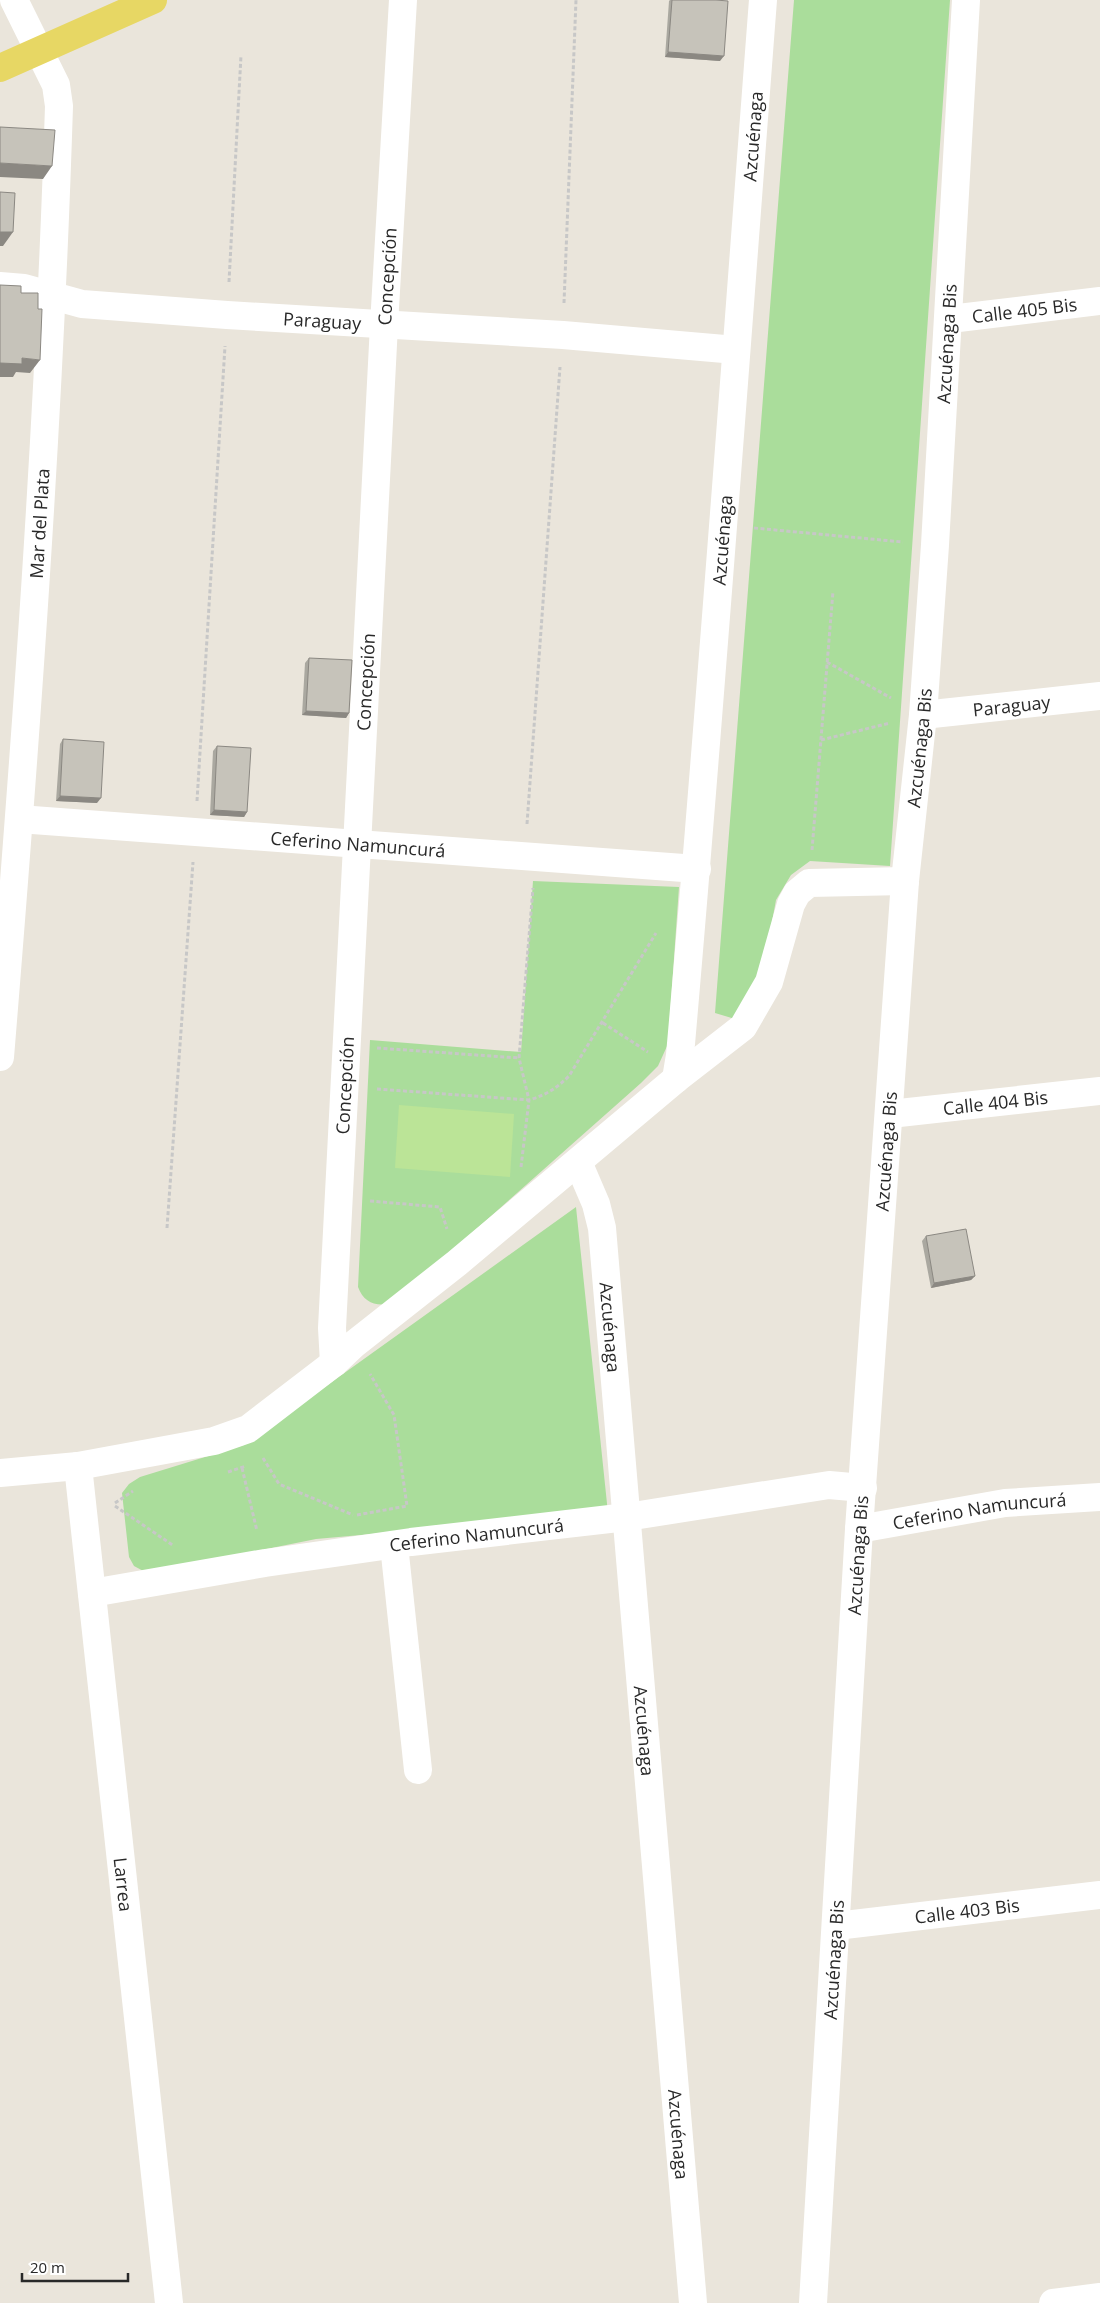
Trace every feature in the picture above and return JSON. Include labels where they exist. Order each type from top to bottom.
[{"type":"main road","points":[[0,68],[153,0]]},
{"type":"street","name":"Mar del Plata","points":[[0,1057],[19,819],[53,295],[59,106],[56,85],[14,0]]},
{"type":"street","name":"Concepción","points":[[334,1363],[332,1328],[340,1198],[356,845],[403,0]]},
{"type":"street","name":"Azcuénaga","points":[[678,1067],[697,868],[725,525],[736,350],[763,0]]},
{"type":"street","name":"Azcuénaga Bis","points":[[813,2303],[860,1529],[905,881],[922,715],[936,545],[950,319],[966,0]]},
{"type":"street","name":"Paraguay","points":[[0,286],[24,288],[82,304],[563,336],[736,350]]},
{"type":"street","name":"Calle 405 Bis","points":[[950,319],[1100,301]]},
{"type":"street","name":"Paraguay","points":[[922,715],[1100,696]]},
{"type":"street","name":"Ceferino Namuncurá","points":[[19,819],[356,845],[697,868]]},
{"type":"street","points":[[0,1473],[78,1466],[214,1441],[248,1429],[457,1264],[578,1162],[678,1067],[742,1026],[769,982],[791,904],[797,893],[809,883],[905,881]]},
{"type":"street","name":"Calle 404 Bis","points":[[890,1114],[1100,1091]]},
{"type":"street","name":"Azcuénaga","points":[[578,1162],[596,1204],[602,1228],[694,2303]]},
{"type":"street","name":"Larrea","points":[[78,1466],[170,2303]]},
{"type":"street","name":"Ceferino Namuncurá","points":[[92,1593],[264,1562],[627,1517],[829,1485],[863,1488]]},
{"type":"street","name":"Ceferino Namuncurá","points":[[860,1529],[1005,1503],[1100,1497]]},
{"type":"street","points":[[394,1545],[418,1770]]},
{"type":"street","name":"Calle 403 Bis","points":[[836,1926],[1100,1895]]},
{"type":"street","points":[[1053,2303],[1100,2297]]},
{"type":"path","points":[[515,1214],[529,1100],[519,1058],[563,336],[576,0]]},
{"type":"path","points":[[167,1228],[195,832],[227,315],[240,55]]},
{"type":"path","points":[[725,525],[936,545]]},
{"type":"path","points":[[809,883],[833,591]]},
{"type":"path","points":[[827,662],[922,715]]},
{"type":"path","points":[[821,740],[922,715]]},
{"type":"path","points":[[345,1087],[529,1100],[547,1093],[563,1082],[603,1023],[656,933]]},
{"type":"path","points":[[603,1023],[651,1054],[678,1067]]},
{"type":"path","points":[[347,1046],[519,1058]]},
{"type":"path","points":[[340,1198],[440,1207],[457,1264]]},
{"type":"path","points":[[344,1517],[406,1506],[394,1415],[368,1371],[361,1377]]},
{"type":"path","points":[[256,1461],[270,1452]]},
{"type":"path","points":[[263,1458],[279,1484],[353,1515]]},
{"type":"path","points":[[227,1472],[249,1465]]},
{"type":"path","points":[[242,1468],[264,1562]]},
{"type":"path","points":[[136,1488],[112,1505],[174,1546],[183,1545]]},
{"type":"path","points":[[248,1534],[267,1530]]},
{"type":"green space","points":[[794,0],[950,0],[890,866],[810,861],[791,875],[776,900],[765,960],[735,1019],[715,1013]]},
{"type":"green space","points":[[533,881],[679,887],[668,1044],[658,1066],[641,1083],[393,1303],[376,1304],[367,1300],[358,1287],[370,1040],[521,1052]]},
{"type":"green space","points":[[399,1105],[514,1114],[510,1177],[395,1168]]},
{"type":"green space","points":[[576,1207],[608,1513],[316,1539],[147,1573],[134,1566],[129,1557],[122,1493],[129,1484],[140,1477],[244,1445]]},
{"type":"building","points":[[672,0],[728,1],[724,56],[668,52]]},
{"type":"building","points":[[0,127],[55,130],[52,166],[0,163]]},
{"type":"building","points":[[0,192],[15,193],[13,232],[0,232]]},
{"type":"building","points":[[0,285],[21,286],[21,293],[38,293],[38,309],[42,309],[40,360],[22,358],[22,364],[0,363]]},
{"type":"building","points":[[309,658],[352,660],[349,713],[306,711]]},
{"type":"building","points":[[63,739],[104,742],[101,798],[60,796]]},
{"type":"building","points":[[217,746],[251,748],[247,812],[214,810]]},
{"type":"building","points":[[966,1229],[975,1276],[934,1283],[926,1236]]}]
